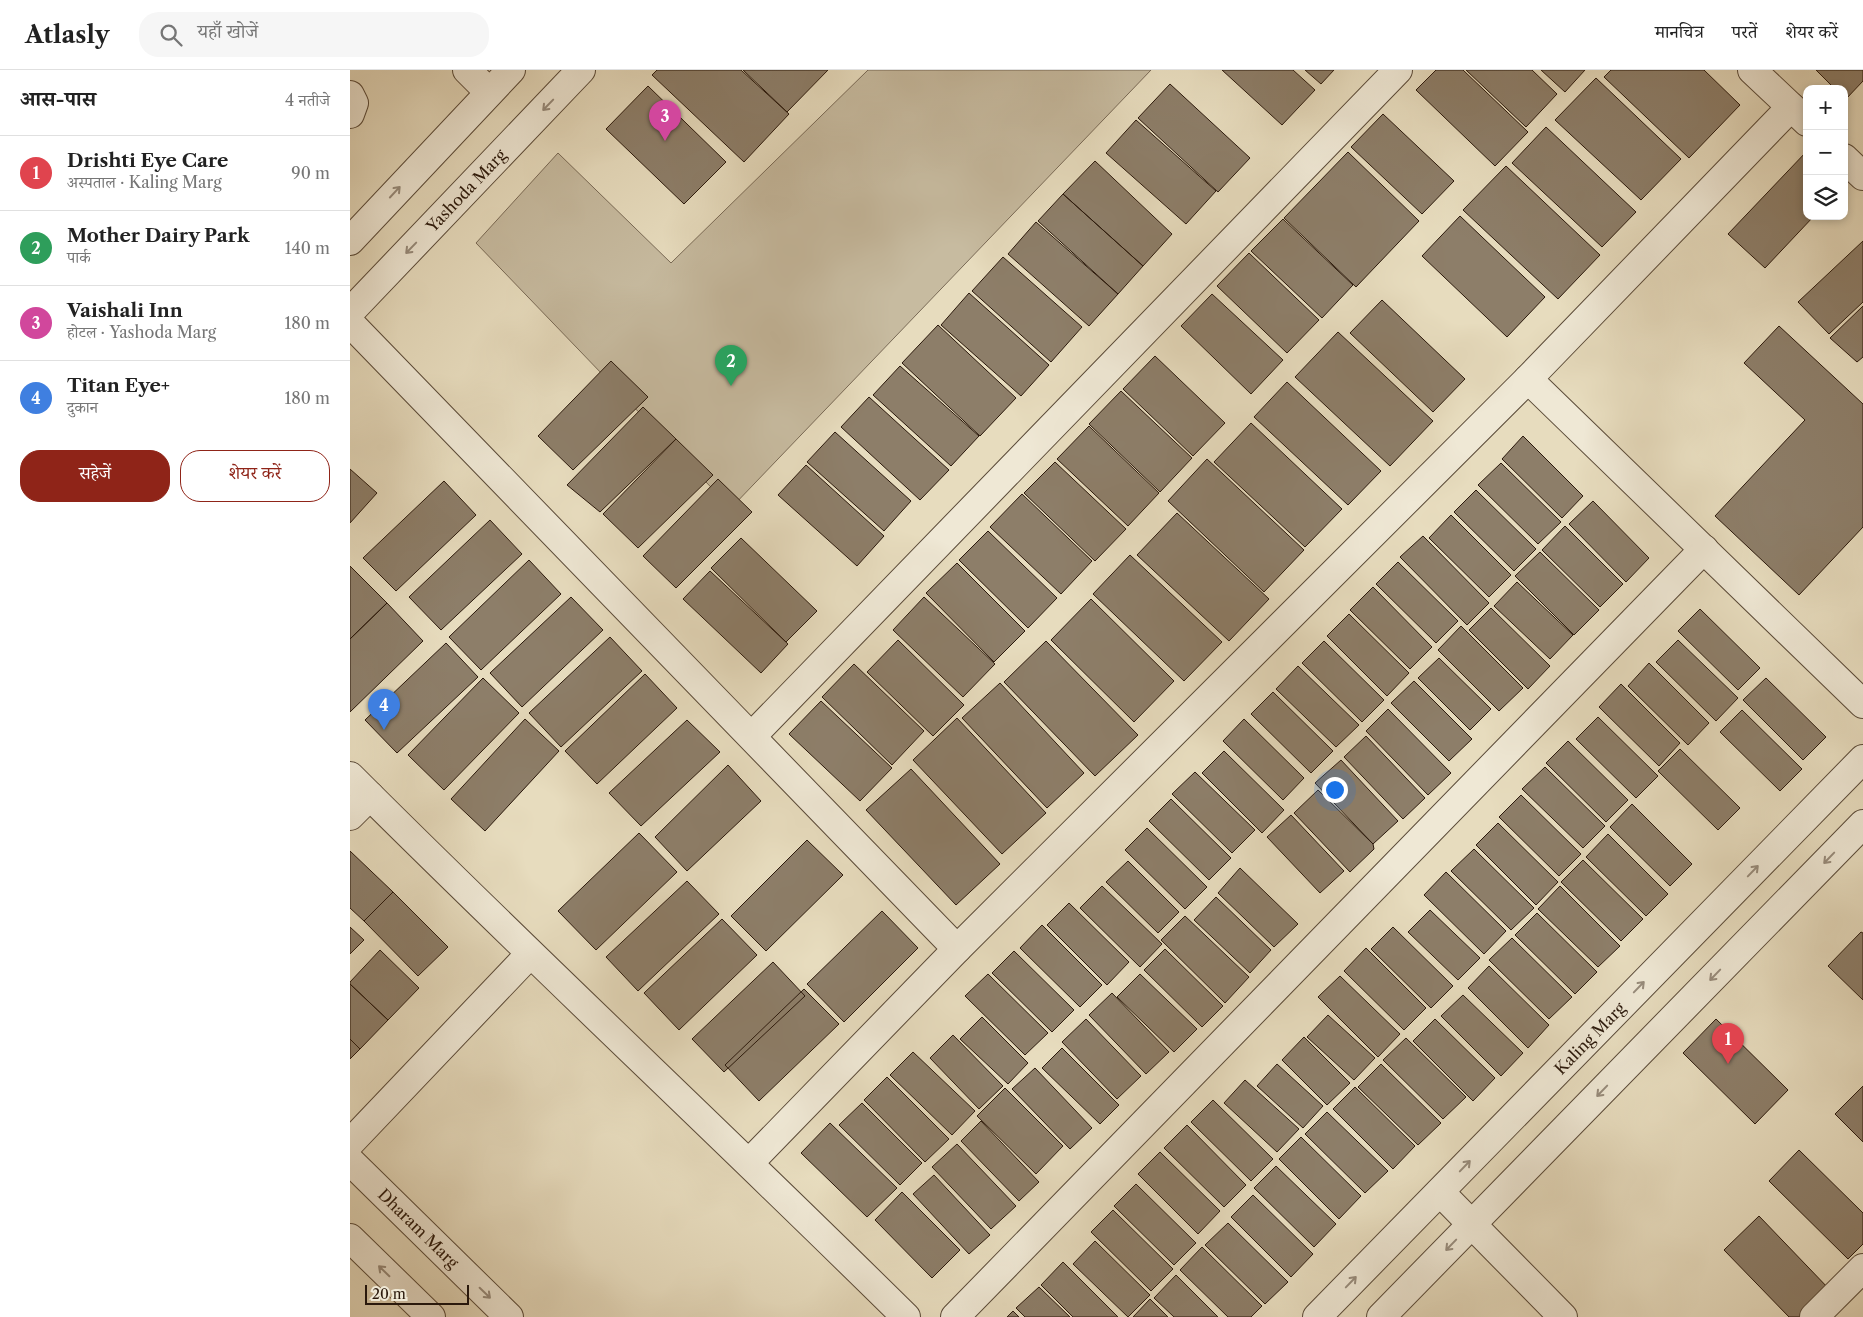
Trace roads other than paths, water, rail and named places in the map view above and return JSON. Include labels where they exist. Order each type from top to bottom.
[{"type":"street","points":[[467,70],[489,92]]},
{"type":"street","points":[[350,241],[511,70]]},
{"type":"street","name":"Yashoda Marg","points":[[350,312],[581,70]]},
{"type":"street","points":[[752,736],[1398,70]]},
{"type":"street","points":[[750,1162],[957,949],[1528,379],[1799,115],[1752,70]]},
{"type":"street","points":[[350,94],[354,103],[350,114]]},
{"type":"street","points":[[1848,162],[1863,176]]},
{"type":"street","points":[[350,323],[957,949]]},
{"type":"street","points":[[1528,379],[1863,704]]},
{"type":"street","points":[[955,1317],[1704,549]]},
{"type":"street","name":"Kaling Marg","points":[[1317,1317],[1863,759]]},
{"type":"street","points":[[350,776],[530,954],[750,1162],[906,1317]]},
{"type":"street","points":[[350,816],[370,796]]},
{"type":"street","points":[[1392,1313],[1472,1224],[1863,824]]},
{"type":"street","points":[[350,1143],[530,954]]},
{"type":"street","name":"Dharam Marg","points":[[350,1161],[509,1317]]},
{"type":"street","points":[[1440,1192],[1563,1317]]},
{"type":"street","points":[[355,1252],[431,1317]]},
{"type":"street","points":[[1814,1317],[1863,1268]]},
{"type":"place","name":"Vaishali Inn","points":[[665,141]]},
{"type":"place","name":"Mother Dairy Park","points":[[731,386]]},
{"type":"place","name":"Titan Eye+","points":[[384,730]]},
{"type":"place","name":"Drishti Eye Care","points":[[1728,1064]]}]
